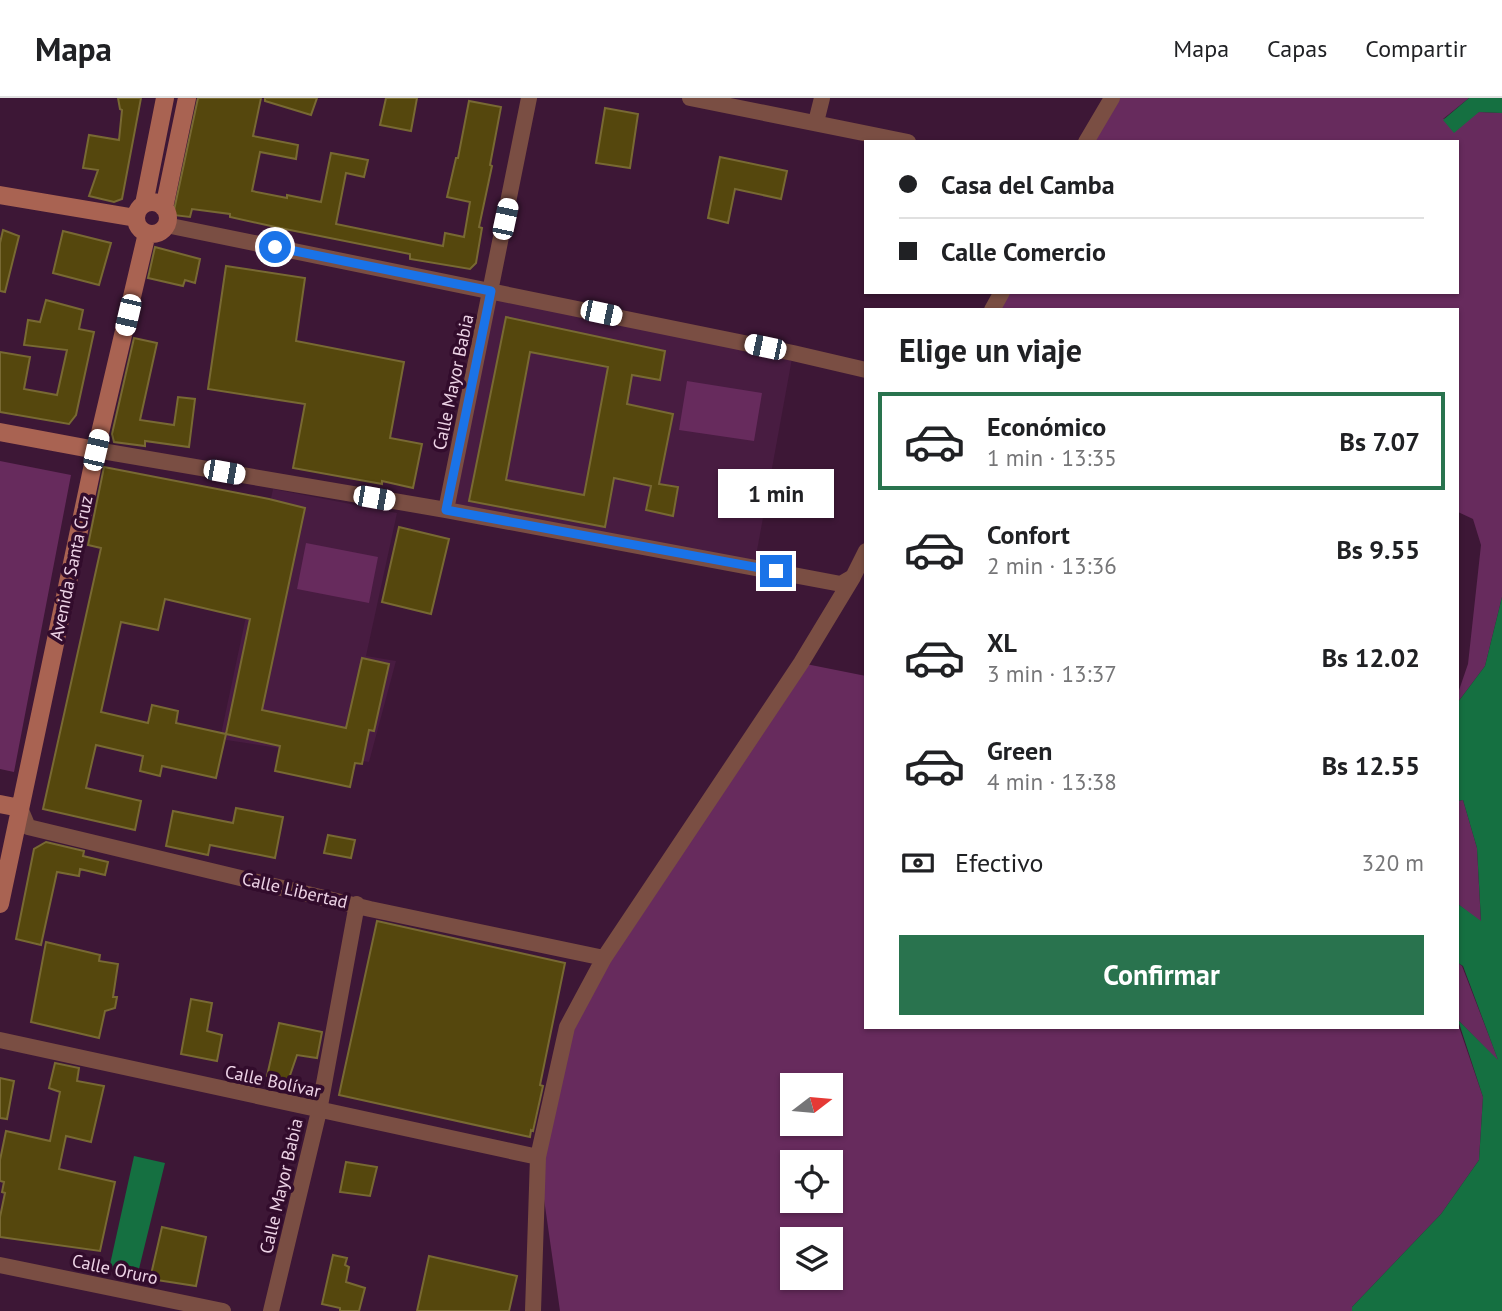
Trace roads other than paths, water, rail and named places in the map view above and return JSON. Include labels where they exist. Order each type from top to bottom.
[{"type":"main road","points":[[165,98],[140,211],[139,227],[147,233],[156,234],[165,216],[187,98]]},
{"type":"main road","points":[[0,195],[140,211],[153,202],[165,216]]},
{"type":"main road","name":"Avenida Santa Cruz","points":[[0,904],[96,450],[147,233]]},
{"type":"main road","points":[[0,432],[96,450]]},
{"type":"main road","points":[[0,804],[20,808]]},
{"type":"street","name":"Calle Mayor Babia","points":[[446,510],[529,98]]},
{"type":"street","points":[[690,98],[899,140]]},
{"type":"street","points":[[816,122],[822,98]]},
{"type":"street","points":[[1087,140],[1112,98]]},
{"type":"street","points":[[165,216],[491,291],[864,370]]},
{"type":"street","points":[[96,450],[446,510],[841,584],[853,577]]},
{"type":"street","points":[[533,1311],[538,1157],[567,1027],[604,958],[800,663],[864,555]]},
{"type":"street","name":"Calle Libertad","points":[[20,808],[28,827],[357,904],[604,958]]},
{"type":"street","name":"Calle Mayor Babia","points":[[271,1311],[319,1111],[357,904]]},
{"type":"street","name":"Calle Bolívar","points":[[0,1040],[538,1157]]},
{"type":"street","name":"Calle Oruro","points":[[0,1265],[223,1311]]}]
